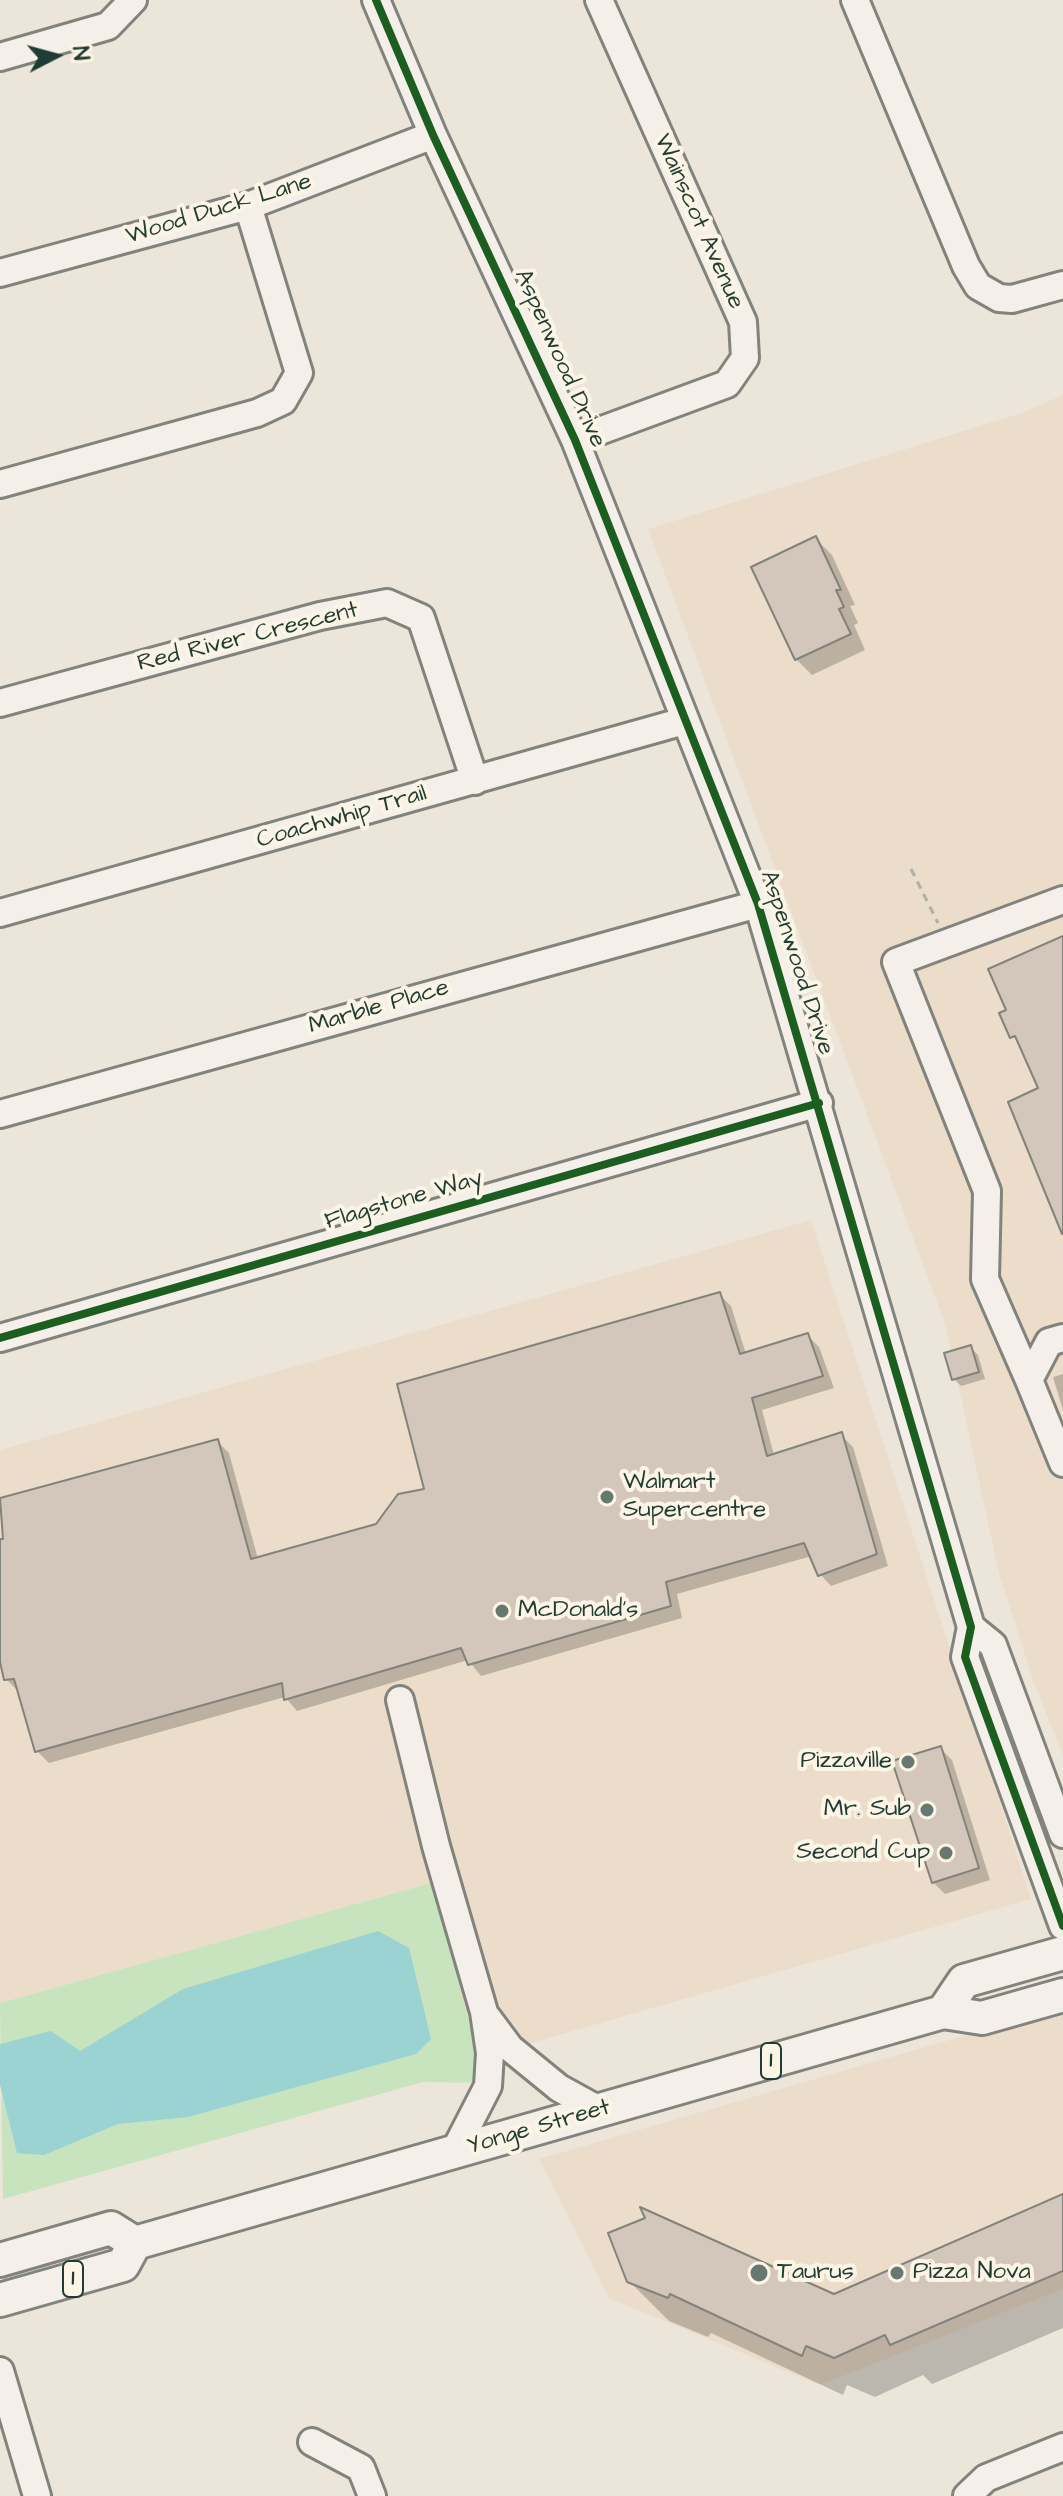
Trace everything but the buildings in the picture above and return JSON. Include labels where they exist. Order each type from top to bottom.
[{"type":"main road","points":[[943,2012],[964,1981],[1063,1953]]},
{"type":"main road","name":"Yonge Street","points":[[0,2300],[123,2265],[135,2243],[943,2012],[982,2018],[1063,1995]]},
{"type":"main road","name":"1","points":[[0,2260],[111,2228],[135,2243]]},
{"type":"street","points":[[0,57],[108,26],[133,0]]},
{"type":"street","name":"Aspenwood Drive","points":[[376,0],[433,135],[575,440],[758,904],[971,1627],[965,1657],[1063,1926]]},
{"type":"street","name":"Wainscot Avenue","points":[[575,440],[727,384],[745,358],[743,322],[599,0]]},
{"type":"street","points":[[855,0],[966,266],[978,286],[999,298],[1012,299],[1063,285]]},
{"type":"street","name":"Wood Duck Lane","points":[[0,273],[248,206],[433,135]]},
{"type":"street","points":[[0,484],[257,413],[283,401],[299,373],[248,206]]},
{"type":"street","name":"Red River Crescent","points":[[0,703],[320,616],[387,603],[421,618],[475,781]]},
{"type":"street","name":"Coachwhip Trail","points":[[0,913],[684,721]]},
{"type":"street","points":[[1063,900],[896,962],[987,1191],[985,1279],[1063,1463]]},
{"type":"street","name":"Marble Place","points":[[0,1114],[758,904]]},
{"type":"street","name":"Flagstone Way","points":[[0,1338],[819,1103]]},
{"type":"street","points":[[1029,1380],[1049,1342],[1063,1338]]},
{"type":"street","name":"Aspenwood Drive","points":[[971,1627],[993,1645],[1063,1834]]},
{"type":"street","points":[[400,1700],[436,1846],[484,2012],[490,2053],[488,2086],[454,2152]]},
{"type":"street","points":[[484,2012],[510,2048],[559,2088],[599,2110]]},
{"type":"street","points":[[0,2371],[37,2496]]},
{"type":"street","points":[[312,2442],[361,2468],[372,2496]]},
{"type":"street","points":[[967,2496],[986,2478],[1063,2447]]},
{"type":"path","points":[[911,869],[948,942]]},
{"type":"shaded area","points":[[1063,395],[1063,1755],[1034,1683],[999,1573],[945,1323],[648,529],[1025,412]]},
{"type":"shaded area","points":[[811,1220],[1031,1899],[479,2058],[431,1883],[0,2003],[0,1450]]},
{"type":"shaded area","points":[[1063,2007],[1063,2289],[820,2385],[609,2298],[539,2159]]},
{"type":"green space","points":[[431,1883],[486,2083],[423,2082],[3,2199],[0,2003]]},
{"type":"water","points":[[378,1931],[409,1948],[431,2039],[416,2054],[188,2117],[118,2124],[44,2155],[17,2153],[0,2085],[0,2044],[51,2031],[80,2051],[183,1989]]},
{"type":"cycle path","points":[[376,0],[433,135],[575,440],[758,904],[971,1627],[965,1657],[1063,1926]]},
{"type":"cycle path","points":[[0,1338],[819,1103]]},
{"type":"place","name":"Walmart Supercentre","points":[[607,1497]]},
{"type":"place","name":"McDonald's","points":[[502,1611]]},
{"type":"place","name":"Pizzaville","points":[[908,1762]]},
{"type":"place","name":"Mr. Sub","points":[[927,1810]]},
{"type":"place","name":"Second Cup","points":[[946,1853]]},
{"type":"place","name":"Taurus","points":[[759,2273]]},
{"type":"place","name":"Pizza Nova","points":[[897,2273]]}]
